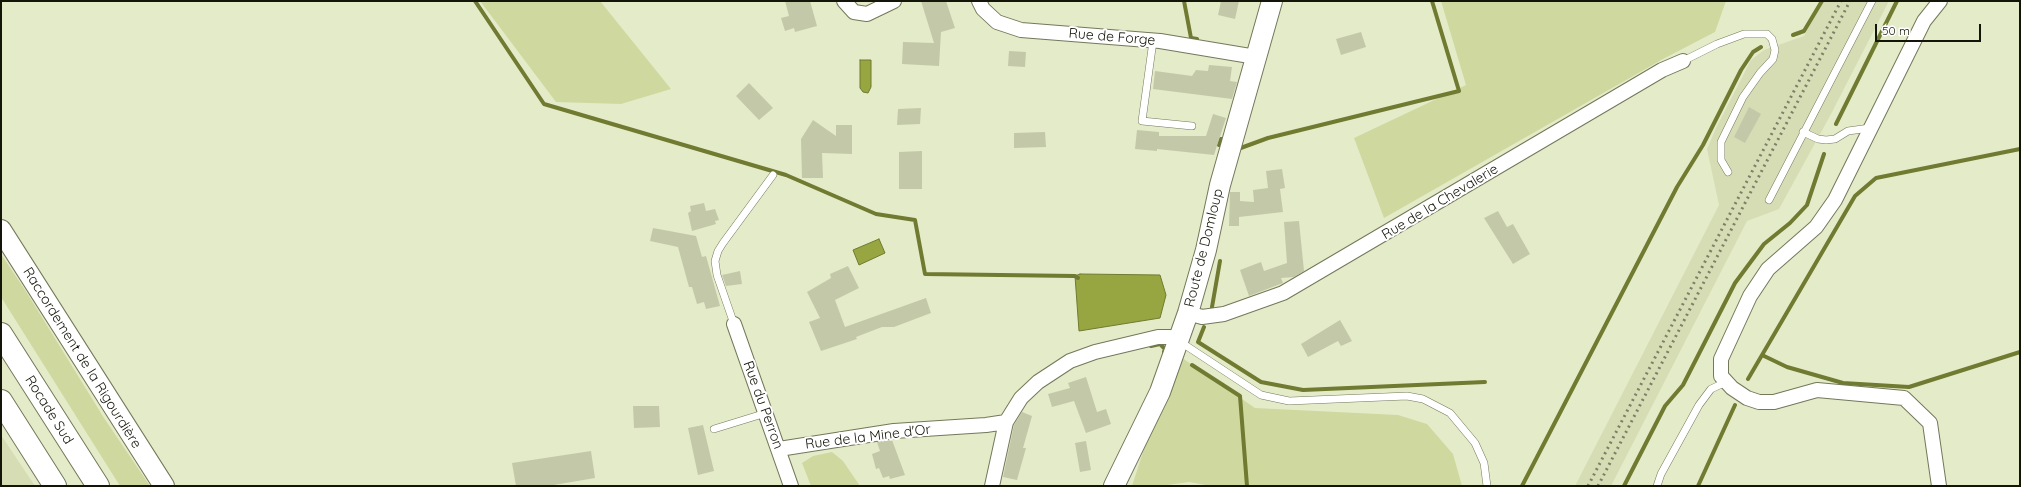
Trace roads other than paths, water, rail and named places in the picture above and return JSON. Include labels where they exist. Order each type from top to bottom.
[{"type":"highway","name":"Rocade Sud","points":[[1,334],[98,486]]},
{"type":"highway","points":[[1,400],[55,486]]},
{"type":"street","points":[[844,1],[854,12],[867,14],[894,1]]},
{"type":"street","name":"Rue de Forge","points":[[979,1],[982,9],[997,22],[1021,30],[1152,41],[1256,57]]},
{"type":"street","name":"Route de Domloup","points":[[1114,486],[1157,399],[1179,341],[1206,250],[1220,185],[1272,1]]},
{"type":"street","points":[[1940,1],[1924,20],[1835,200],[1816,227],[1768,269],[1750,296],[1721,360],[1721,376],[1726,382],[1747,398],[1759,402],[1774,402],[1799,394],[1827,390],[1904,398],[1930,423],[1940,486]]},
{"type":"street","name":"Rue de la Chevalerie","points":[[1188,313],[1202,317],[1224,314],[1284,293],[1662,70],[1683,61]]},
{"type":"street","name":"Raccordement de la Rigourdière","points":[[1,230],[164,486]]},
{"type":"street","name":"Rue du Perron","points":[[734,324],[791,486]]},
{"type":"street","points":[[992,486],[1006,422],[1022,398],[1038,382],[1070,361],[1095,352],[1158,336],[1170,337],[1179,341]]},
{"type":"street","name":"Rue de la Mine d'Or","points":[[779,449],[894,431],[986,425],[1006,422]]},
{"type":"lane","points":[[1768,200],[1872,1]]},
{"type":"lane","points":[[1683,61],[1717,44],[1744,34],[1767,34],[1772,39],[1775,50],[1773,59],[1760,73],[1744,97],[1721,142],[1721,160],[1728,172]]},
{"type":"lane","points":[[1152,41],[1142,121],[1192,126]]},
{"type":"lane","points":[[1804,132],[1818,139],[1830,140],[1848,131],[1870,128]]},
{"type":"lane","points":[[734,324],[717,275],[715,261],[723,242],[773,175]]},
{"type":"lane","points":[[1179,341],[1261,395],[1289,401],[1407,396],[1423,399],[1450,413],[1475,443],[1484,463],[1487,486]]},
{"type":"lane","points":[[1657,486],[1661,474],[1699,405],[1712,389],[1726,382]]},
{"type":"lane","points":[[714,429],[766,413]]},
{"type":"waterway","points":[[475,1],[544,104],[786,175],[876,214],[915,220],[925,274],[1075,276],[1078,278]]},
{"type":"waterway","points":[[1184,1],[1191,38],[1197,39]]},
{"type":"waterway","points":[[1238,149],[1268,138],[1459,91],[1432,1]]},
{"type":"waterway","points":[[1793,35],[1804,31],[1822,1]]},
{"type":"waterway","points":[[1836,124],[1897,1]]},
{"type":"waterway","points":[[1522,486],[1677,187],[1703,145],[1741,70],[1753,52],[1761,47]]},
{"type":"waterway","points":[[1219,145],[1221,139]]},
{"type":"waterway","points":[[1748,379],[1855,196],[1876,178],[2020,149]]},
{"type":"waterway","points":[[1624,486],[1665,406],[1683,385],[1735,283],[1764,244],[1790,223],[1807,205],[1824,154]]},
{"type":"waterway","points":[[1212,307],[1220,261]]},
{"type":"waterway","points":[[1204,327],[1198,342],[1261,382],[1303,390],[1485,382]]},
{"type":"waterway","points":[[1151,346],[1160,344],[1165,349],[1164,352]]},
{"type":"waterway","points":[[1762,355],[1787,367],[1843,383],[1909,387],[2020,352]]},
{"type":"waterway","points":[[1192,365],[1240,396],[1247,486]]},
{"type":"waterway","points":[[1698,486],[1735,405]]},
{"type":"railway","points":[[1588,486],[1841,1]]},
{"type":"railway","points":[[1598,486],[1850,1]]}]
